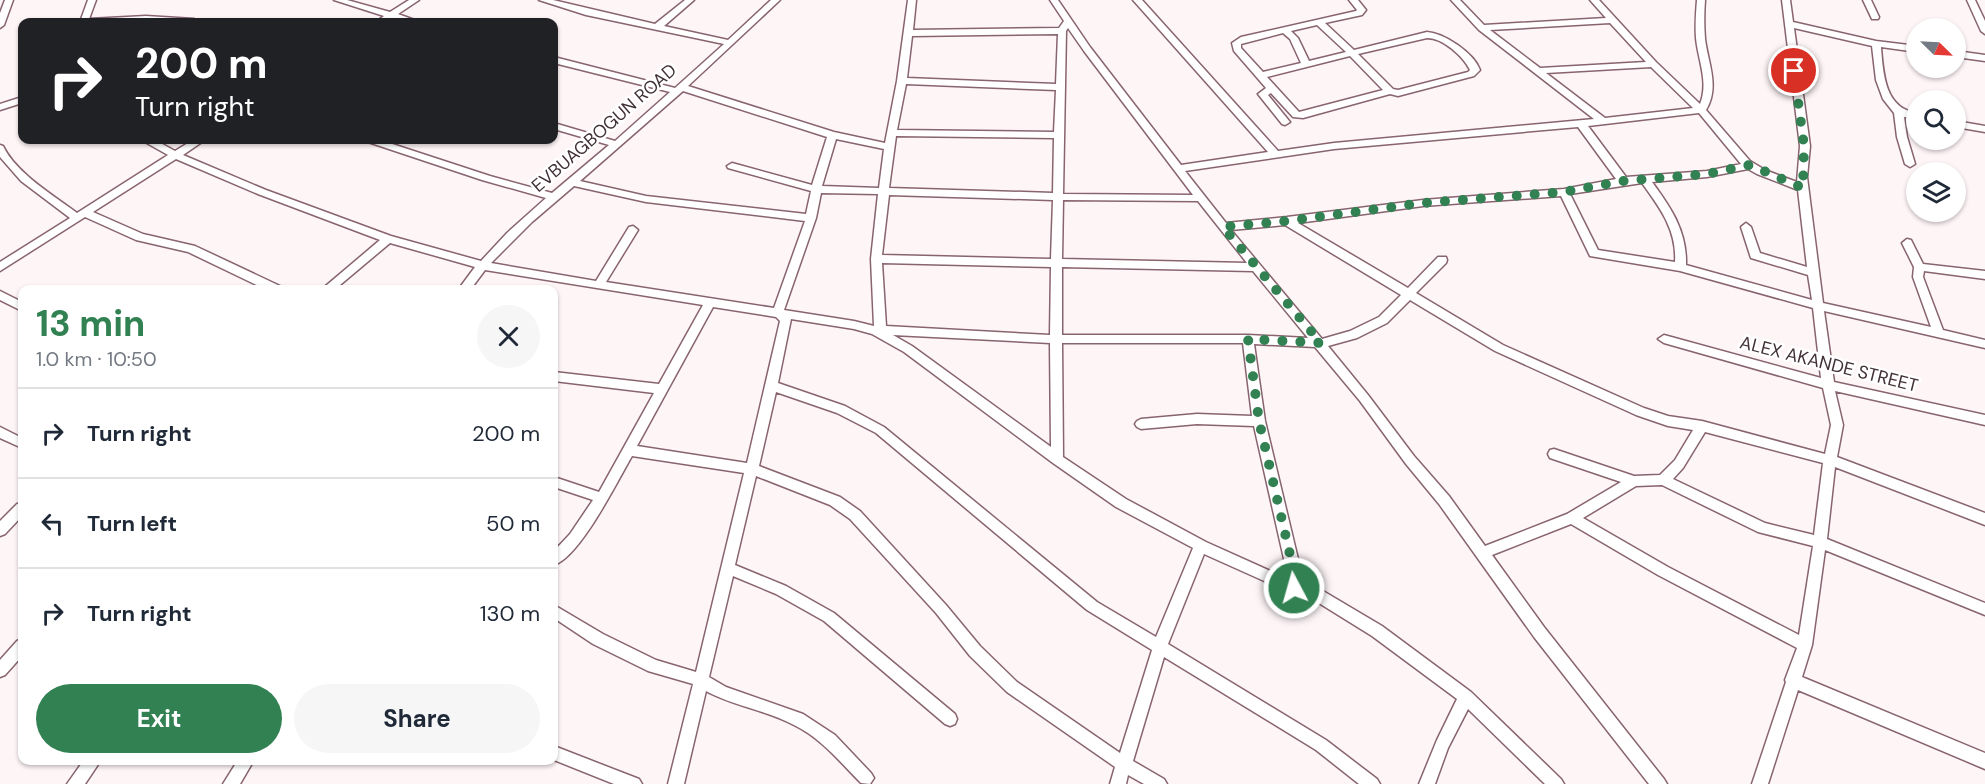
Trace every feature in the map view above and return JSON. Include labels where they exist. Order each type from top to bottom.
[{"type":"street","points":[[0,25],[9,0]]},
{"type":"street","points":[[85,18],[92,0]]},
{"type":"street","points":[[338,0],[399,18]]},
{"type":"street","points":[[387,18],[415,0]]},
{"type":"street","points":[[543,0],[586,12],[730,43]]},
{"type":"street","points":[[657,27],[690,0]]},
{"type":"street","name":"EVBUAGBOGUN ROAD","points":[[467,285],[481,265],[776,0]]},
{"type":"street","points":[[878,330],[876,259],[889,147],[902,81],[912,0]]},
{"type":"street","points":[[1054,0],[1065,27],[1180,168],[1223,227],[1321,343],[1482,553],[1539,632],[1659,784]]},
{"type":"street","points":[[1137,0],[1275,154]]},
{"type":"street","points":[[1260,76],[1434,34],[1449,44],[1474,66],[1475,70],[1471,75],[1406,92],[1390,90],[1296,115],[1290,110],[1237,50],[1236,43],[1244,39],[1359,13],[1362,10],[1353,0]]},
{"type":"street","points":[[1455,0],[1482,28],[1601,120]]},
{"type":"street","points":[[1594,0],[1653,64],[1701,110],[1750,165],[1803,188]]},
{"type":"street","points":[[1180,168],[1334,146],[1581,124],[1701,110],[1707,102],[1708,87],[1708,71],[1701,42],[1701,0]]},
{"type":"street","points":[[1760,784],[1805,645],[1830,460],[1838,425],[1828,385],[1803,188],[1804,146],[1786,0]]},
{"type":"street","points":[[1867,0],[1875,17]]},
{"type":"street","points":[[1971,0],[1982,18],[1985,31]]},
{"type":"street","points":[[1482,28],[1612,20]]},
{"type":"street","points":[[1318,22],[1390,90]]},
{"type":"street","points":[[1790,24],[1876,44],[1906,48]]},
{"type":"street","points":[[909,33],[1065,27]]},
{"type":"street","points":[[1057,459],[1054,339],[1058,135],[1065,27]]},
{"type":"street","points":[[1286,31],[1294,38],[1306,64]]},
{"type":"street","points":[[1876,44],[1877,71],[1893,107],[1906,114]]},
{"type":"street","points":[[1966,55],[1985,58]]},
{"type":"street","points":[[558,61],[678,89],[832,135],[889,147]]},
{"type":"street","points":[[1536,71],[1653,64]]},
{"type":"street","points":[[902,81],[1060,87]]},
{"type":"street","points":[[1272,88],[1263,94],[1285,122]]},
{"type":"street","points":[[0,107],[18,101]]},
{"type":"street","points":[[1899,112],[1902,137],[1909,162]]},
{"type":"street","points":[[1581,124],[1623,181]]},
{"type":"street","points":[[1966,126],[1985,129]]},
{"type":"street","points":[[558,127],[616,144]]},
{"type":"street","points":[[892,133],[1058,135]]},
{"type":"street","points":[[778,312],[811,218],[816,189],[832,135]]},
{"type":"street","points":[[155,144],[175,155],[262,192],[388,238],[481,265],[854,324],[878,330],[1054,339],[1248,339],[1321,343],[1353,335],[1383,320],[1407,293],[1442,260]]},
{"type":"street","points":[[0,267],[193,144]]},
{"type":"street","points":[[383,144],[486,178],[555,197]]},
{"type":"street","points":[[0,148],[25,179],[80,215],[140,237],[191,249],[268,285]]},
{"type":"street","points":[[1223,227],[1423,203],[1564,192],[1623,181],[1707,174],[1750,165]]},
{"type":"street","points":[[732,166],[816,189],[1202,198]]},
{"type":"street","points":[[1646,179],[1681,235],[1680,267]]},
{"type":"street","points":[[572,182],[646,199],[811,218]]},
{"type":"street","points":[[1564,192],[1594,253],[1680,267],[1819,306],[1985,344]]},
{"type":"street","points":[[1287,221],[1499,348],[1641,412],[1668,421],[1702,426],[1830,460],[1985,519]]},
{"type":"street","points":[[1746,227],[1755,255],[1814,273]]},
{"type":"street","points":[[599,285],[633,230]]},
{"type":"street","points":[[332,285],[388,238]]},
{"type":"street","points":[[1907,243],[1919,267],[1918,277],[1939,334]]},
{"type":"street","points":[[876,259],[1056,265],[1256,267]]},
{"type":"street","points":[[1919,267],[1985,275]]},
{"type":"street","points":[[0,295],[18,305]]},
{"type":"street","points":[[558,555],[575,538],[602,498],[710,302]]},
{"type":"street","points":[[676,784],[772,386],[786,320],[778,312]]},
{"type":"street","points":[[878,330],[909,349],[1057,459],[1121,503],[1201,546],[1294,588],[1318,595],[1377,631],[1466,697],[1556,784]]},
{"type":"street","points":[[1248,339],[1259,421],[1291,559],[1294,588]]},
{"type":"street","name":"ALEX AKANDE STREET","points":[[1664,339],[1828,385],[1985,420]]},
{"type":"street","points":[[558,376],[663,389]]},
{"type":"street","points":[[772,386],[828,404],[862,418],[880,430],[1092,606],[1322,744],[1372,784]]},
{"type":"street","points":[[1141,424],[1197,419],[1259,421]]},
{"type":"street","points":[[1663,480],[1679,465],[1702,426]]},
{"type":"street","points":[[0,432],[18,441]]},
{"type":"street","points":[[629,450],[753,469],[835,501],[855,515],[941,609],[975,651],[1012,687],[1125,765],[1159,784]]},
{"type":"street","points":[[1554,454],[1634,482],[1663,480],[1763,528],[1820,543],[1985,609]]},
{"type":"street","points":[[1482,553],[1572,518],[1634,482]]},
{"type":"street","points":[[558,483],[602,498]]},
{"type":"street","points":[[0,530],[18,512]]},
{"type":"street","points":[[1572,518],[1663,571],[1805,645]]},
{"type":"street","points":[[1118,784],[1160,648],[1201,546]]},
{"type":"street","points":[[728,568],[781,590],[829,617],[951,719]]},
{"type":"street","points":[[558,614],[598,639],[653,666],[701,680],[722,692],[798,719],[830,740],[866,778]]},
{"type":"street","points":[[0,670],[18,650]]},
{"type":"street","points":[[1792,680],[1985,760]]},
{"type":"street","points":[[1427,784],[1442,745],[1466,697]]},
{"type":"street","points":[[558,755],[634,784]]},
{"type":"street","points":[[75,784],[90,765]]},
{"type":"street","points":[[231,784],[244,765]]},
{"type":"route","points":[[1294,588],[1291,559],[1259,421],[1248,339],[1321,343],[1223,227],[1423,203],[1564,192],[1623,181],[1707,174],[1750,165],[1761,172],[1803,188],[1804,146],[1794,71]]}]
